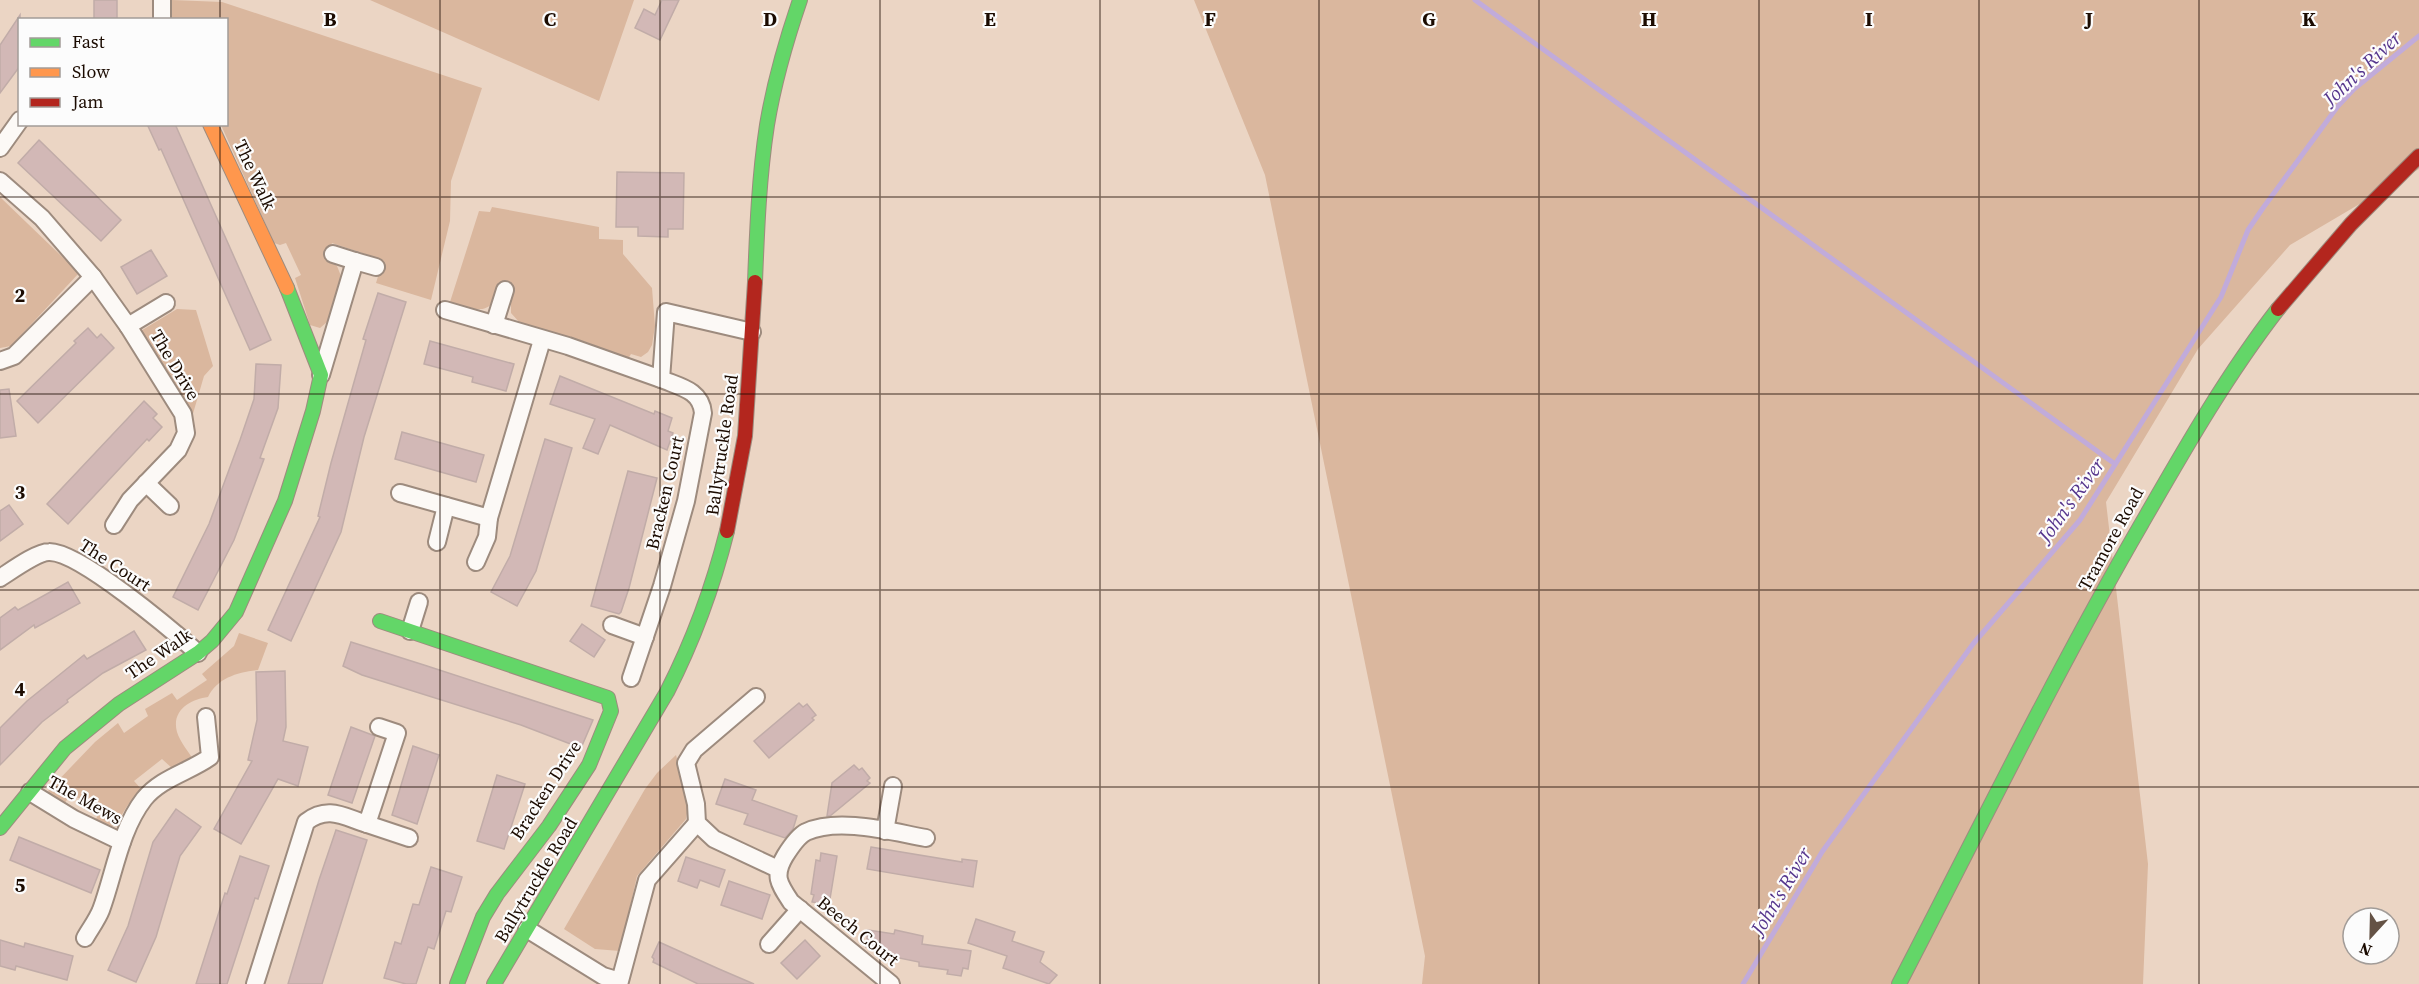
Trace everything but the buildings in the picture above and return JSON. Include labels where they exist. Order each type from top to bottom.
[{"type":"street","points":[[162,0],[162,18]]},
{"type":"street","name":"Ballytruckle Road","points":[[494,984],[652,720],[687,650],[704,608],[727,533],[739,477],[748,404],[760,203],[768,127],[782,58],[800,0]]},
{"type":"street","points":[[0,148],[18,123]]},
{"type":"street","name":"The Walk","points":[[211,126],[285,283],[321,375]]},
{"type":"street","name":"Tramore Road","points":[[1899,984],[2093,608],[2151,503],[2203,417],[2253,341],[2293,290],[2351,224],[2419,156]]},
{"type":"street","name":"The Drive","points":[[0,181],[42,218],[93,277],[128,326],[183,414],[186,433],[178,450],[130,500],[114,525]]},
{"type":"street","points":[[333,254],[376,267]]},
{"type":"street","name":"The Walk","points":[[0,828],[65,748],[119,704],[198,653],[213,640],[236,612],[285,501],[355,261]]},
{"type":"street","points":[[0,361],[14,356],[93,277]]},
{"type":"street","points":[[494,325],[505,290]]},
{"type":"street","name":"The Drive","points":[[128,326],[166,303]]},
{"type":"street","name":"Bracken Court","points":[[445,310],[568,346],[661,379],[694,393],[702,402],[703,413],[686,501],[662,586],[631,678]]},
{"type":"street","points":[[661,379],[666,312],[752,332]]},
{"type":"street","points":[[476,562],[487,537],[489,518],[542,340]]},
{"type":"street","points":[[146,483],[170,506]]},
{"type":"street","points":[[400,493],[489,518]]},
{"type":"street","points":[[436,542],[446,506]]},
{"type":"street","name":"The Court","points":[[0,578],[47,552],[66,555],[158,617],[198,653]]},
{"type":"street","points":[[410,632],[419,602]]},
{"type":"street","name":"Bracken Drive","points":[[380,621],[609,698],[611,711],[590,765],[483,917],[457,984]]},
{"type":"street","points":[[612,625],[645,637]]},
{"type":"street","points":[[756,697],[694,750],[686,763],[696,804],[697,823],[714,839],[778,869],[790,847],[805,832],[835,825],[926,838]]},
{"type":"street","name":"The Mews","points":[[85,938],[100,913],[122,842],[144,799],[160,784],[197,767],[210,758],[206,717]]},
{"type":"street","points":[[367,824],[397,733],[379,726]]},
{"type":"street","points":[[885,831],[893,786]]},
{"type":"street","name":"The Mews","points":[[30,792],[74,819],[122,842]]},
{"type":"street","points":[[255,984],[306,822],[317,813],[331,813],[409,838]]},
{"type":"street","points":[[527,930],[602,980],[624,982],[647,880],[697,823]]},
{"type":"street","name":"Beech Court","points":[[778,869],[780,885],[791,902],[891,984]]},
{"type":"street","name":"Beech Court","points":[[768,944],[800,909]]},
{"type":"shaded area","points":[[172,0],[222,2],[482,88],[451,181],[450,221],[431,300],[376,283],[383,260],[332,243],[326,260],[337,266],[341,276],[327,322],[320,328],[310,325],[295,278],[301,275],[286,243],[280,245],[274,243],[221,126],[228,126],[228,18],[172,18]]},
{"type":"shaded area","points":[[370,0],[634,0],[599,101]]},
{"type":"shaded area","points":[[1194,0],[2419,0],[2419,169],[2290,245],[2198,349],[2106,502],[2148,864],[2143,984],[1422,984],[1425,956],[1265,175]]},
{"type":"shaded area","points":[[0,197],[79,273],[11,346],[0,348]]},
{"type":"shaded area","points":[[492,207],[599,227],[599,239],[623,240],[623,254],[652,288],[655,326],[652,345],[648,352],[641,357],[631,354],[628,359],[586,342],[520,323],[511,313],[514,290],[498,284],[492,303],[483,309],[450,302],[479,211],[490,212]]},
{"type":"shaded area","points":[[177,309],[196,310],[213,366],[204,376],[192,417],[139,332]]},
{"type":"shaded area","points":[[239,633],[268,643],[258,670],[229,677],[217,685],[208,697],[189,703],[180,712],[176,724],[177,732],[194,761],[173,769],[162,759],[134,781],[143,791],[130,803],[112,827],[94,823],[101,809],[70,794],[64,805],[53,800],[48,791],[95,742],[118,723],[124,733],[148,716],[145,709],[172,693],[177,700],[207,680],[202,674],[234,646]]},
{"type":"shaded area","points":[[676,755],[689,802],[686,819],[637,876],[620,951],[595,949],[564,929],[645,789],[657,773]]},
{"type":"waterway","points":[[1475,0],[2115,464]]},
{"type":"waterway","name":"John's River","points":[[1743,984],[1822,852],[1869,787],[1973,644],[2080,520],[2221,297],[2248,230],[2263,208],[2338,106],[2354,89],[2419,36]]},
{"type":"traffic: fast","points":[[755,282],[760,184],[767,125],[781,62],[800,0]]},
{"type":"traffic: fast","points":[[0,828],[65,748],[119,704],[198,653],[212,641],[236,612],[285,501],[313,411],[321,375],[287,288]]},
{"type":"traffic: fast","points":[[1899,984],[2048,694],[2110,580],[2206,414],[2278,309]]},
{"type":"traffic: fast","points":[[494,984],[667,692],[702,613],[727,531]]},
{"type":"traffic: fast","points":[[380,621],[608,698],[611,711],[589,765],[549,826],[497,894],[483,917],[457,984]]},
{"type":"traffic: slow","points":[[211,126],[287,288]]},
{"type":"traffic: jam","points":[[2278,309],[2351,224],[2419,156]]},
{"type":"traffic: jam","points":[[727,531],[745,436],[755,282]]}]
